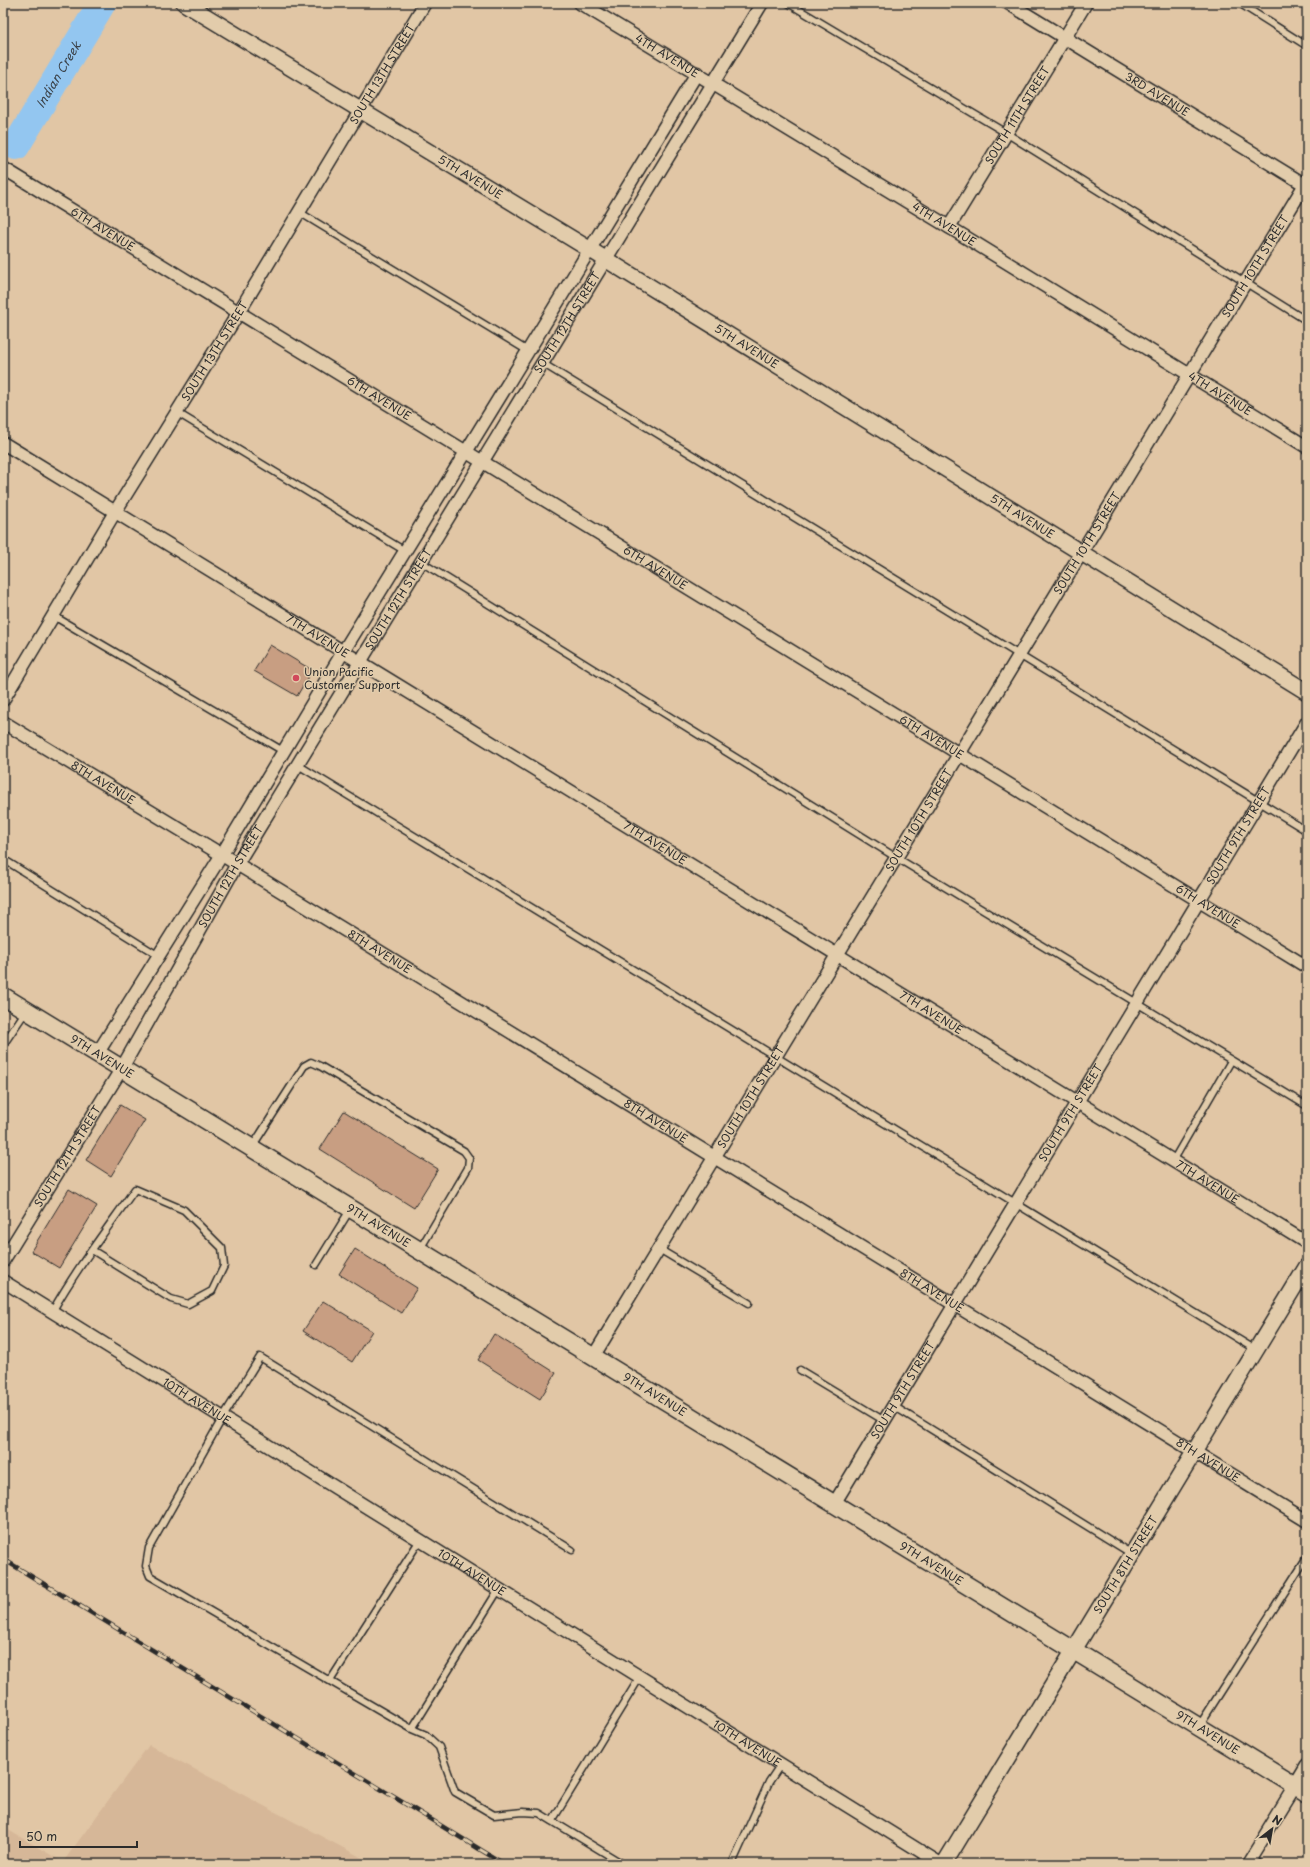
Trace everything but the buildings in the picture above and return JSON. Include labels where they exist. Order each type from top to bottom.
[{"type":"main road","name":"9TH AVENUE","points":[[3,996],[1301,1790]]},
{"type":"street","name":"5TH AVENUE","points":[[184,3],[606,259],[1307,692]]},
{"type":"street","name":"SOUTH 13TH STREET","points":[[3,700],[52,615],[239,312],[425,3]]},
{"type":"street","name":"4TH AVENUE","points":[[580,3],[1307,447]]},
{"type":"street","name":"SOUTH 12TH STREET","points":[[3,1261],[122,1068],[237,864],[762,3]]},
{"type":"street","name":"3RD AVENUE","points":[[1008,3],[1306,183]]},
{"type":"street","name":"SOUTH 11TH STREET","points":[[949,227],[1086,3]]},
{"type":"street","points":[[589,249],[696,73]]},
{"type":"street","name":"6TH AVENUE","points":[[3,168],[1307,967]]},
{"type":"street","name":"SOUTH 10TH STREET","points":[[594,1357],[1306,183]]},
{"type":"street","name":"SOUTH 12TH STREET","points":[[97,1054],[221,856],[343,652],[589,249]]},
{"type":"street","name":"7TH AVENUE","points":[[3,443],[1307,1243]]},
{"type":"street","name":"8TH AVENUE","points":[[3,722],[1307,1521]]},
{"type":"street","name":"SOUTH 9TH STREET","points":[[834,1504],[892,1405],[1015,1205],[1307,722]]},
{"type":"street","name":"SOUTH 8TH STREET","points":[[944,1864],[1307,1266]]},
{"type":"street","name":"10TH AVENUE","points":[[3,1281],[941,1864]]},
{"type":"street","points":[[1252,1862],[1301,1790],[1307,1766]]},
{"type":"lane","points":[[788,3],[1006,133],[1307,321]]},
{"type":"lane","points":[[1239,3],[1307,46]]},
{"type":"lane","points":[[299,212],[528,351]]},
{"type":"lane","points":[[542,363],[1307,831]]},
{"type":"lane","points":[[176,412],[405,551]]},
{"type":"lane","points":[[421,562],[897,858],[1307,1106]]},
{"type":"lane","points":[[52,615],[283,751]]},
{"type":"lane","points":[[298,765],[776,1056],[1015,1205],[1256,1350]]},
{"type":"lane","points":[[3,859],[159,956]]},
{"type":"lane","points":[[4,1041],[26,1010]]},
{"type":"lane","points":[[1173,1161],[1232,1061]]},
{"type":"lane","points":[[252,1148],[304,1066],[311,1062],[464,1151],[469,1158],[468,1168],[419,1250]]},
{"type":"lane","points":[[52,1312],[63,1292],[92,1250],[135,1189],[184,1210],[222,1248],[224,1266],[212,1291],[188,1304],[171,1299],[92,1250]]},
{"type":"lane","points":[[316,1266],[351,1208]]},
{"type":"lane","points":[[659,1249],[749,1303]]},
{"type":"lane","points":[[572,1550],[260,1357],[223,1417],[149,1548],[146,1566],[150,1576],[412,1729],[426,1735],[439,1747],[455,1792],[494,1815],[539,1812],[623,1864]]},
{"type":"lane","points":[[800,1370],[883,1420]]},
{"type":"lane","points":[[892,1405],[1132,1554]]},
{"type":"lane","points":[[330,1681],[420,1540]]},
{"type":"lane","points":[[1199,1727],[1307,1557]]},
{"type":"lane","points":[[412,1729],[499,1589]]},
{"type":"lane","points":[[552,1820],[640,1677]]},
{"type":"lane","points":[[732,1864],[769,1782],[781,1764]]},
{"type":"shaded area","points":[[149,1745],[373,1864],[3,1864],[3,1827],[63,1862]]},
{"type":"waterway","name":"Indian Creek","points":[[16,146],[102,3]]},
{"type":"railway","points":[[3,1559],[504,1864]]},
{"type":"place","name":"Union Pacific Customer Support","points":[[296,678]]}]
